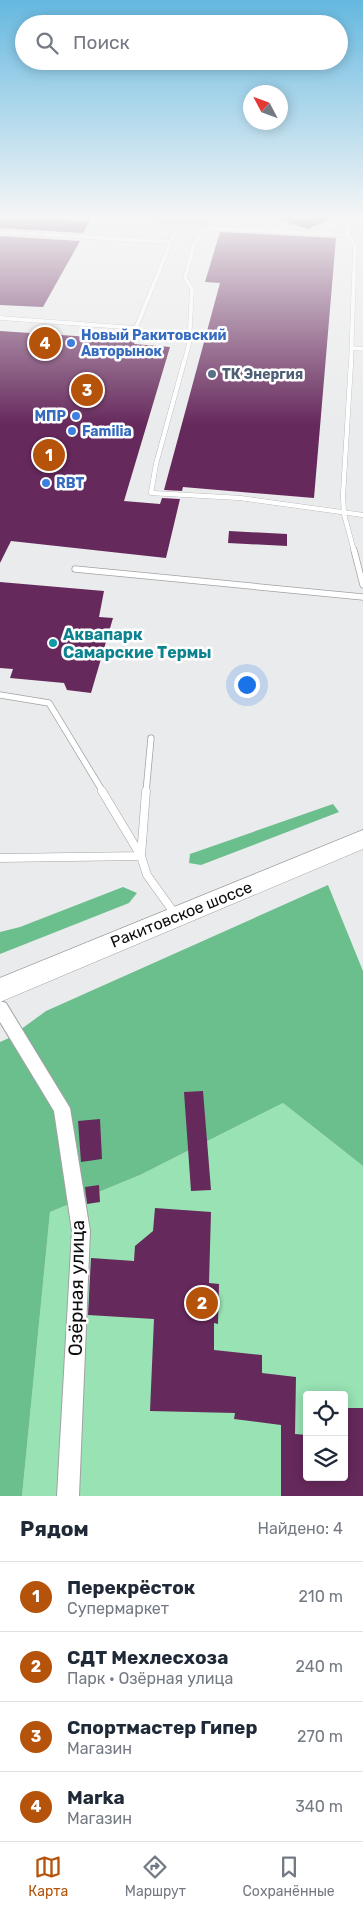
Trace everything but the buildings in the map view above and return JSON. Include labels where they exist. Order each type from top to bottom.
[{"type":"main road","name":"Ракитовское шоссе","points":[[0,990],[363,839]]},
{"type":"street","name":"Озёрная улица","points":[[0,1008],[62,1108],[80,1231],[68,1496]]},
{"type":"lane","points":[[0,318],[136,328],[154,285]]},
{"type":"lane","points":[[189,285],[192,289],[190,344],[156,464],[151,493],[240,498],[344,514],[363,515]]},
{"type":"lane","points":[[353,285],[352,348],[343,495],[344,514],[363,585]]},
{"type":"lane","points":[[352,348],[363,349]]},
{"type":"lane","points":[[75,569],[363,597]]},
{"type":"lane","points":[[0,695],[49,703],[141,856],[147,875],[177,916]]},
{"type":"lane","points":[[141,856],[151,738]]},
{"type":"lane","points":[[0,858],[141,856]]},
{"type":"green space","points":[[333,804],[339,812],[201,865],[189,863],[190,854]]},
{"type":"green space","points":[[328,885],[363,971],[363,1166],[283,1103],[140,1175],[50,1212],[22,1496],[0,1496],[0,1042],[9,1038],[46,1011]]},
{"type":"green space","points":[[123,887],[137,893],[129,903],[0,954],[0,932],[20,927]]},
{"type":"green space","points":[[283,1103],[363,1166],[363,1496],[22,1496],[50,1212],[140,1175]]},
{"type":"place","name":"Marka","points":[[45,343]]},
{"type":"place","name":"Новый Ракитовский Авторынок","points":[[71,343]]},
{"type":"place","name":"ТК Энергия","points":[[212,374]]},
{"type":"place","name":"Спортмастер Гипер","points":[[87,390]]},
{"type":"place","name":"МПР","points":[[76,416]]},
{"type":"place","name":"Familia","points":[[72,431]]},
{"type":"place","name":"Перекрёсток","points":[[49,455]]},
{"type":"place","name":"RBT","points":[[46,483]]},
{"type":"place","name":"Аквапарк Самарские Термы","points":[[53,643]]},
{"type":"place","name":"СДТ Мехлесхоза","points":[[202,1303]]}]
